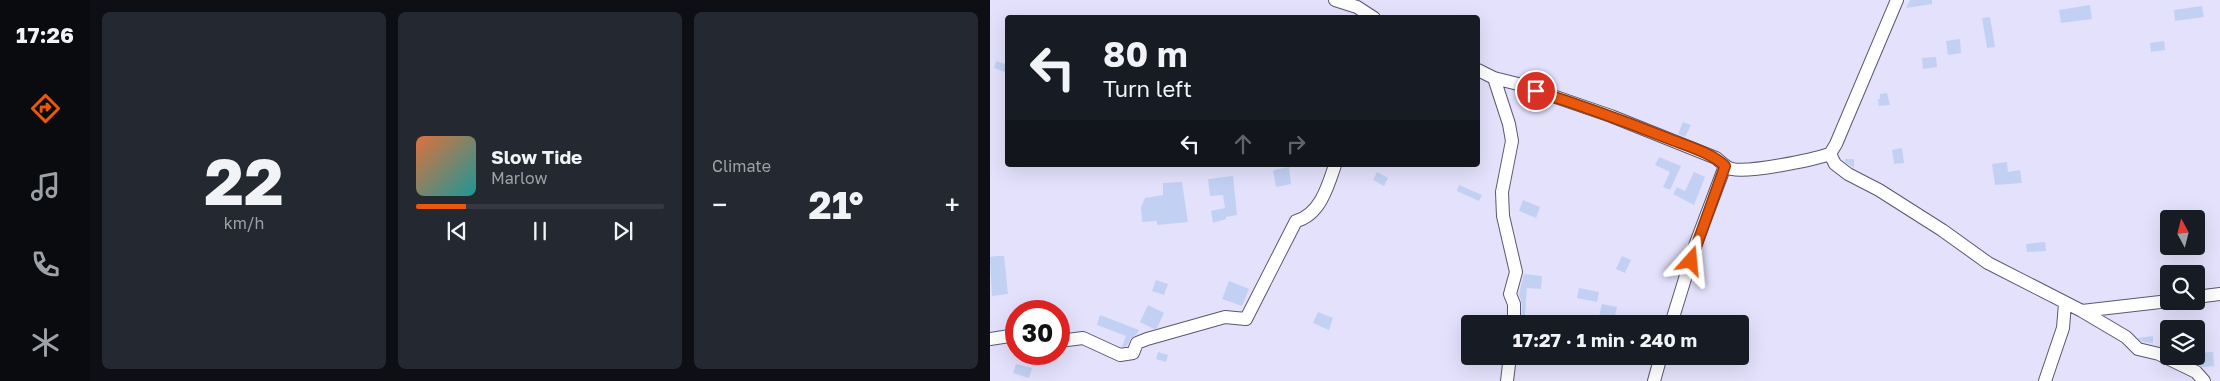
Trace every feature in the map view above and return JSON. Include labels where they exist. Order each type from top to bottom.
[{"type":"street","points":[[1335,0],[1357,7],[1369,15]]},
{"type":"street","points":[[1480,71],[1494,78],[1518,84],[1611,116],[1716,158],[1730,169],[1740,170],[1790,164],[1830,154],[1836,144],[1897,0]]},
{"type":"street","points":[[1494,78],[1509,124],[1512,141],[1502,192],[1503,216],[1516,272],[1510,294],[1514,304],[1514,315]]},
{"type":"street","points":[[1830,154],[1835,164],[1848,174],[1879,190],[1942,230],[1988,263],[2082,311],[2126,338],[2138,348],[2159,354],[2196,372],[2204,381]]},
{"type":"street","points":[[1674,315],[1696,243],[1725,166]]},
{"type":"street","points":[[1070,339],[1083,338],[1120,355],[1133,353],[1137,343],[1147,339],[1225,317],[1246,319],[1296,220],[1311,214],[1326,192],[1334,167]]},
{"type":"street","points":[[2205,296],[2220,294]]},
{"type":"street","points":[[2082,311],[2160,302]]},
{"type":"street","points":[[2044,381],[2063,328],[2065,303]]},
{"type":"street","points":[[990,339],[1005,337]]},
{"type":"street","points":[[1507,381],[1509,365]]},
{"type":"street","points":[[1654,381],[1658,365]]},
{"type":"building","points":[[1910,0],[1932,0],[1932,4],[1906,8]]},
{"type":"building","points":[[2090,5],[2092,19],[2061,23],[2059,10]]},
{"type":"building","points":[[2202,6],[2204,17],[2175,21],[2174,10]]},
{"type":"building","points":[[1990,17],[1995,47],[1987,48],[1982,18]]},
{"type":"building","points":[[1960,39],[1961,53],[1948,55],[1946,41]]},
{"type":"building","points":[[2164,41],[2165,50],[2151,52],[2150,43]]},
{"type":"building","points":[[1936,57],[1937,67],[1923,69],[1922,58]]},
{"type":"building","points":[[996,61],[1005,64],[1005,72],[994,68]]},
{"type":"building","points":[[1887,93],[1890,105],[1879,106],[1878,99],[1880,99],[1880,94]]},
{"type":"building","points":[[1683,122],[1691,125],[1685,137],[1678,134]]},
{"type":"building","points":[[1902,148],[1904,163],[1894,164],[1892,150]]},
{"type":"building","points":[[1659,157],[1681,166],[1670,190],[1663,187],[1670,172],[1655,165]]},
{"type":"building","points":[[1845,159],[1854,159],[1854,168],[1845,162]]},
{"type":"building","points":[[2007,162],[2008,172],[2020,170],[2022,183],[1995,185],[1992,164]]},
{"type":"building","points":[[1289,167],[1291,184],[1276,187],[1273,170]]},
{"type":"building","points":[[1377,172],[1388,178],[1384,186],[1373,180]]},
{"type":"building","points":[[1694,172],[1705,177],[1694,205],[1673,194],[1677,187],[1685,191]]},
{"type":"building","points":[[1233,176],[1237,215],[1226,217],[1226,219],[1213,223],[1211,211],[1225,208],[1223,195],[1210,196],[1208,179]]},
{"type":"building","points":[[1182,182],[1188,222],[1157,225],[1157,221],[1142,222],[1141,207],[1145,198],[1163,195],[1163,183]]},
{"type":"building","points":[[1459,185],[1482,195],[1479,201],[1457,191]]},
{"type":"building","points":[[1523,200],[1540,207],[1536,218],[1519,211]]},
{"type":"building","points":[[2045,242],[2046,251],[2027,252],[2026,244]]},
{"type":"building","points":[[1004,256],[1008,294],[992,296],[990,257]]},
{"type":"building","points":[[1622,256],[1631,260],[1625,273],[1616,269]]},
{"type":"building","points":[[1524,274],[1542,276],[1541,289],[1527,288],[1525,315],[1522,315],[1522,304],[1519,294]]},
{"type":"building","points":[[1156,280],[1168,284],[1164,295],[1152,291]]},
{"type":"building","points":[[1229,281],[1249,289],[1242,306],[1222,299]]},
{"type":"building","points":[[1579,288],[1599,292],[1597,302],[1577,298]]},
{"type":"building","points":[[1602,304],[1617,307],[1615,315],[1599,315]]},
{"type":"building","points":[[1148,305],[1164,313],[1157,328],[1154,329],[1140,322]]},
{"type":"building","points":[[1318,312],[1333,318],[1329,330],[1313,323]]},
{"type":"building","points":[[1100,315],[1139,330],[1131,338],[1127,346],[1122,347],[1126,336],[1097,325]]},
{"type":"building","points":[[2153,336],[2153,343],[2142,342],[2138,338]]},
{"type":"building","points":[[1158,352],[1168,355],[1166,362],[1156,359]]},
{"type":"building","points":[[2205,352],[2213,352],[2214,366],[2202,367],[2200,365],[2205,365]]},
{"type":"building","points":[[1016,365],[1032,368],[1029,378],[1013,373]]},
{"type":"route","points":[[1536,91],[1611,116],[1716,158],[1725,166],[1691,261]]}]
